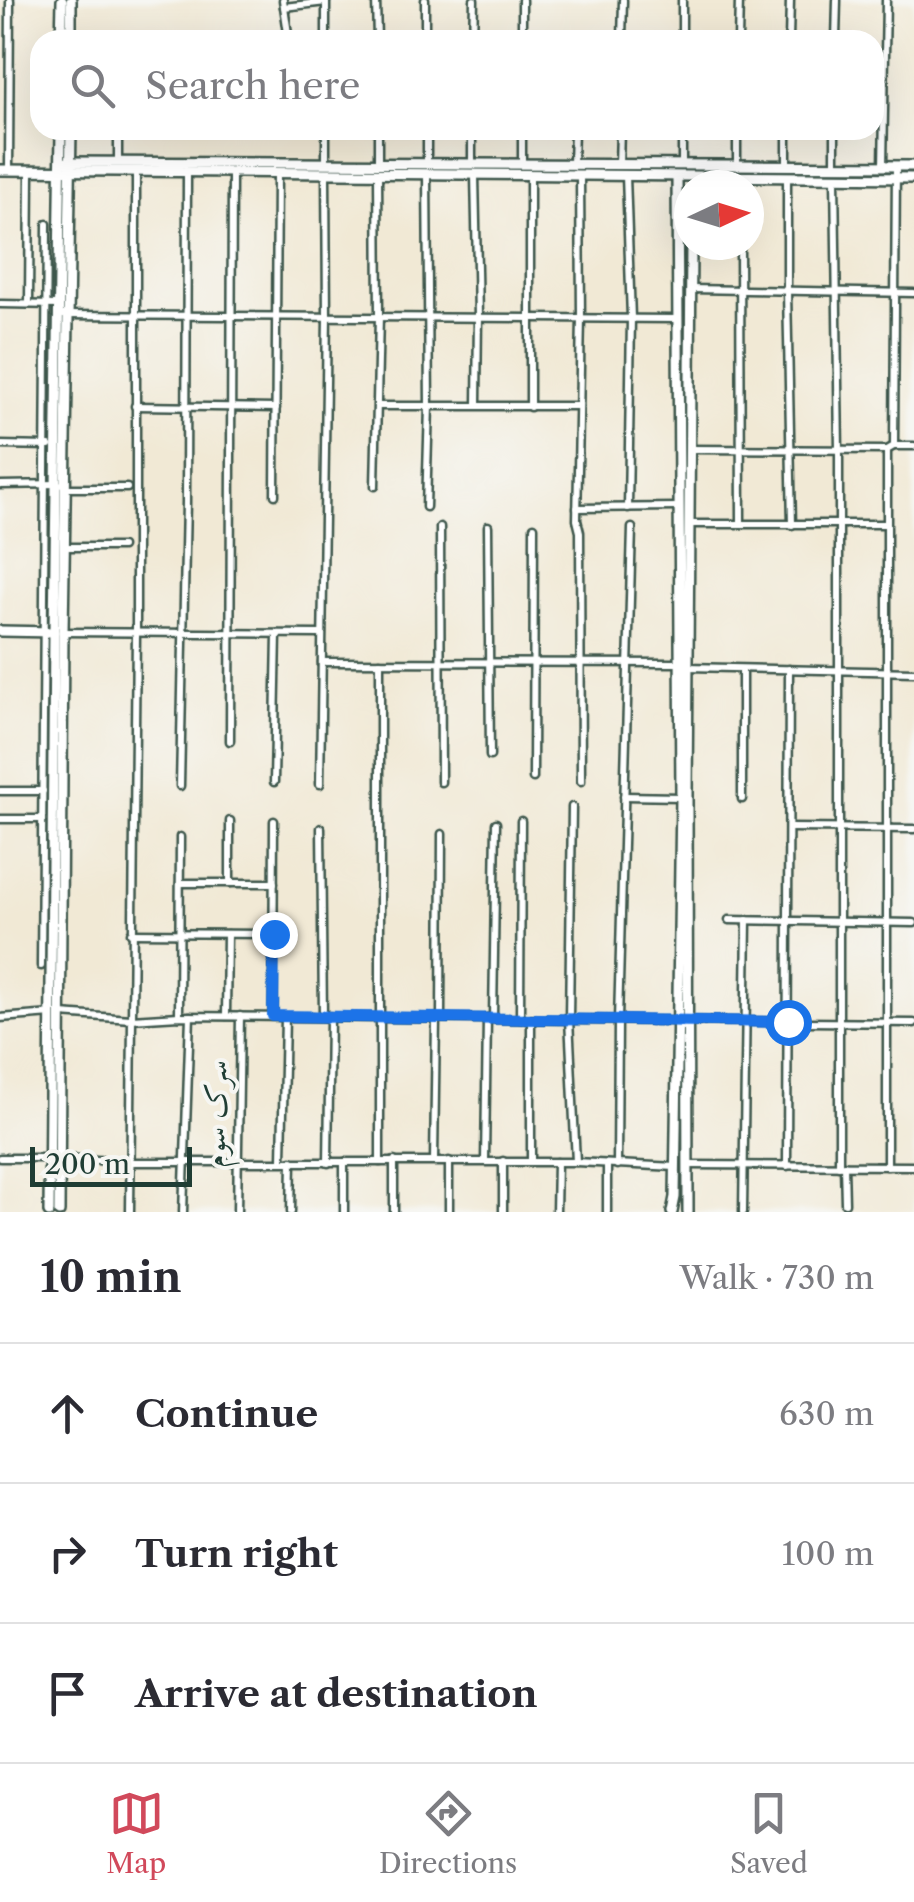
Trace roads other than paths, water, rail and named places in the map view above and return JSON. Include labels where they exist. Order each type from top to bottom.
[{"type":"main road","points":[[62,0],[62,30]]},
{"type":"main road","points":[[71,30],[72,0]]},
{"type":"main road","points":[[59,1212],[57,1014],[52,967],[58,942],[54,632],[59,592],[62,140]]},
{"type":"main road","points":[[63,168],[69,140]]},
{"type":"main road","points":[[4,170],[118,162],[309,168],[427,168],[472,163],[914,166]]},
{"type":"main road","points":[[63,168],[136,173],[278,173],[309,168]]},
{"type":"main road","points":[[427,168],[475,176],[674,177]]},
{"type":"main road","points":[[764,179],[914,178]]},
{"type":"main road","points":[[678,260],[684,610],[682,1020]]},
{"type":"main road","points":[[684,610],[689,524],[691,260]]},
{"type":"main road","points":[[59,566],[64,547],[51,446],[61,312]]},
{"type":"main road","points":[[0,631],[54,632]]},
{"type":"main road","points":[[684,665],[682,1166],[688,1212]]},
{"type":"main road","points":[[49,1212],[56,1158]]},
{"type":"main road","points":[[672,1212],[682,1166]]},
{"type":"street","points":[[4,170],[10,0]]},
{"type":"street","points":[[376,0],[376,30]]},
{"type":"street","points":[[425,0],[425,30]]},
{"type":"street","points":[[473,30],[474,0]]},
{"type":"street","points":[[522,0],[522,30]]},
{"type":"street","points":[[622,30],[623,0]]},
{"type":"street","points":[[682,0],[682,30]]},
{"type":"street","points":[[738,0],[738,30]]},
{"type":"street","points":[[789,30],[790,0]]},
{"type":"street","points":[[836,30],[837,0]]},
{"type":"street","points":[[884,111],[886,0]]},
{"type":"street","points":[[287,30],[283,3],[326,1],[326,30]]},
{"type":"street","points":[[118,140],[118,162]]},
{"type":"street","points":[[320,784],[326,140]]},
{"type":"street","points":[[375,486],[378,140]]},
{"type":"street","points":[[426,507],[427,140]]},
{"type":"street","points":[[472,140],[472,163]]},
{"type":"street","points":[[522,140],[522,164]]},
{"type":"street","points":[[573,164],[574,140]]},
{"type":"street","points":[[619,164],[620,140]]},
{"type":"street","points":[[682,140],[682,165]]},
{"type":"street","points":[[736,165],[737,140]]},
{"type":"street","points":[[787,140],[787,165]]},
{"type":"street","points":[[835,140],[835,166]]},
{"type":"street","points":[[883,140],[883,166]]},
{"type":"street","points":[[886,1166],[886,524],[896,166]]},
{"type":"street","points":[[29,304],[30,170]]},
{"type":"street","points":[[180,786],[187,172]]},
{"type":"street","points":[[230,741],[232,172]]},
{"type":"street","points":[[130,1212],[136,173]]},
{"type":"street","points":[[275,495],[278,173]]},
{"type":"street","points":[[475,176],[477,405]]},
{"type":"street","points":[[530,176],[530,407]]},
{"type":"street","points":[[580,176],[580,781]]},
{"type":"street","points":[[626,176],[632,318],[628,508]]},
{"type":"street","points":[[787,178],[792,525]]},
{"type":"street","points":[[835,178],[839,450],[837,1023],[844,1203]]},
{"type":"street","points":[[0,445],[51,446],[47,224]]},
{"type":"street","points":[[740,260],[741,524]]},
{"type":"street","points":[[690,289],[914,292]]},
{"type":"street","points":[[0,304],[46,304],[61,312],[137,315],[678,318]]},
{"type":"street","points":[[135,406],[276,408]]},
{"type":"street","points":[[378,406],[579,406]]},
{"type":"street","points":[[690,450],[914,446]]},
{"type":"street","points":[[0,485],[127,488]]},
{"type":"street","points":[[52,967],[43,791],[54,632],[58,485]]},
{"type":"street","points":[[577,508],[680,507]]},
{"type":"street","points":[[689,524],[886,524]]},
{"type":"street","points":[[440,526],[440,782]]},
{"type":"street","points":[[488,526],[490,756]]},
{"type":"street","points":[[533,778],[534,527]]},
{"type":"street","points":[[617,1165],[632,528]]},
{"type":"street","points":[[64,547],[122,546]]},
{"type":"street","points":[[54,632],[321,634]]},
{"type":"street","points":[[274,782],[278,634]]},
{"type":"street","points":[[322,662],[535,661],[914,672]]},
{"type":"street","points":[[380,662],[380,1162]]},
{"type":"street","points":[[742,669],[742,799]]},
{"type":"street","points":[[787,1166],[789,669]]},
{"type":"street","points":[[0,791],[43,791]]},
{"type":"street","points":[[624,796],[681,796]]},
{"type":"street","points":[[572,807],[569,1019],[576,1162]]},
{"type":"street","points":[[0,819],[43,819]]},
{"type":"street","points":[[230,820],[230,883]]},
{"type":"street","points":[[273,1016],[274,821]]},
{"type":"street","points":[[520,1019],[521,821]]},
{"type":"street","points":[[485,1161],[496,823]]},
{"type":"street","points":[[321,828],[328,1163]]},
{"type":"street","points":[[789,828],[914,828]]},
{"type":"street","points":[[434,1161],[442,834]]},
{"type":"street","points":[[179,1016],[180,837]]},
{"type":"street","points":[[180,883],[274,884]]},
{"type":"street","points":[[729,920],[914,923]]},
{"type":"street","points":[[743,1212],[747,920]]},
{"type":"street","points":[[131,933],[274,934]]},
{"type":"street","points":[[226,1016],[227,934]]},
{"type":"street","points":[[0,1018],[57,1014],[131,1019],[285,1016],[914,1024]]},
{"type":"street","points":[[183,1212],[190,1016]]},
{"type":"street","name":"سرک سوم","points":[[237,1212],[240,1016]]},
{"type":"street","points":[[282,1161],[285,1016]]},
{"type":"street","points":[[530,1162],[531,1019]]},
{"type":"street","points":[[0,1158],[914,1166]]},
{"type":"street","points":[[291,1212],[292,1161]]},
{"type":"street","points":[[394,1161],[394,1212]]},
{"type":"street","points":[[449,1161],[449,1212]]},
{"type":"street","points":[[503,1212],[504,1161]]},
{"type":"street","points":[[344,1162],[344,1212]]},
{"type":"street","points":[[556,1162],[556,1212]]},
{"type":"street","points":[[606,1164],[607,1212]]}]
